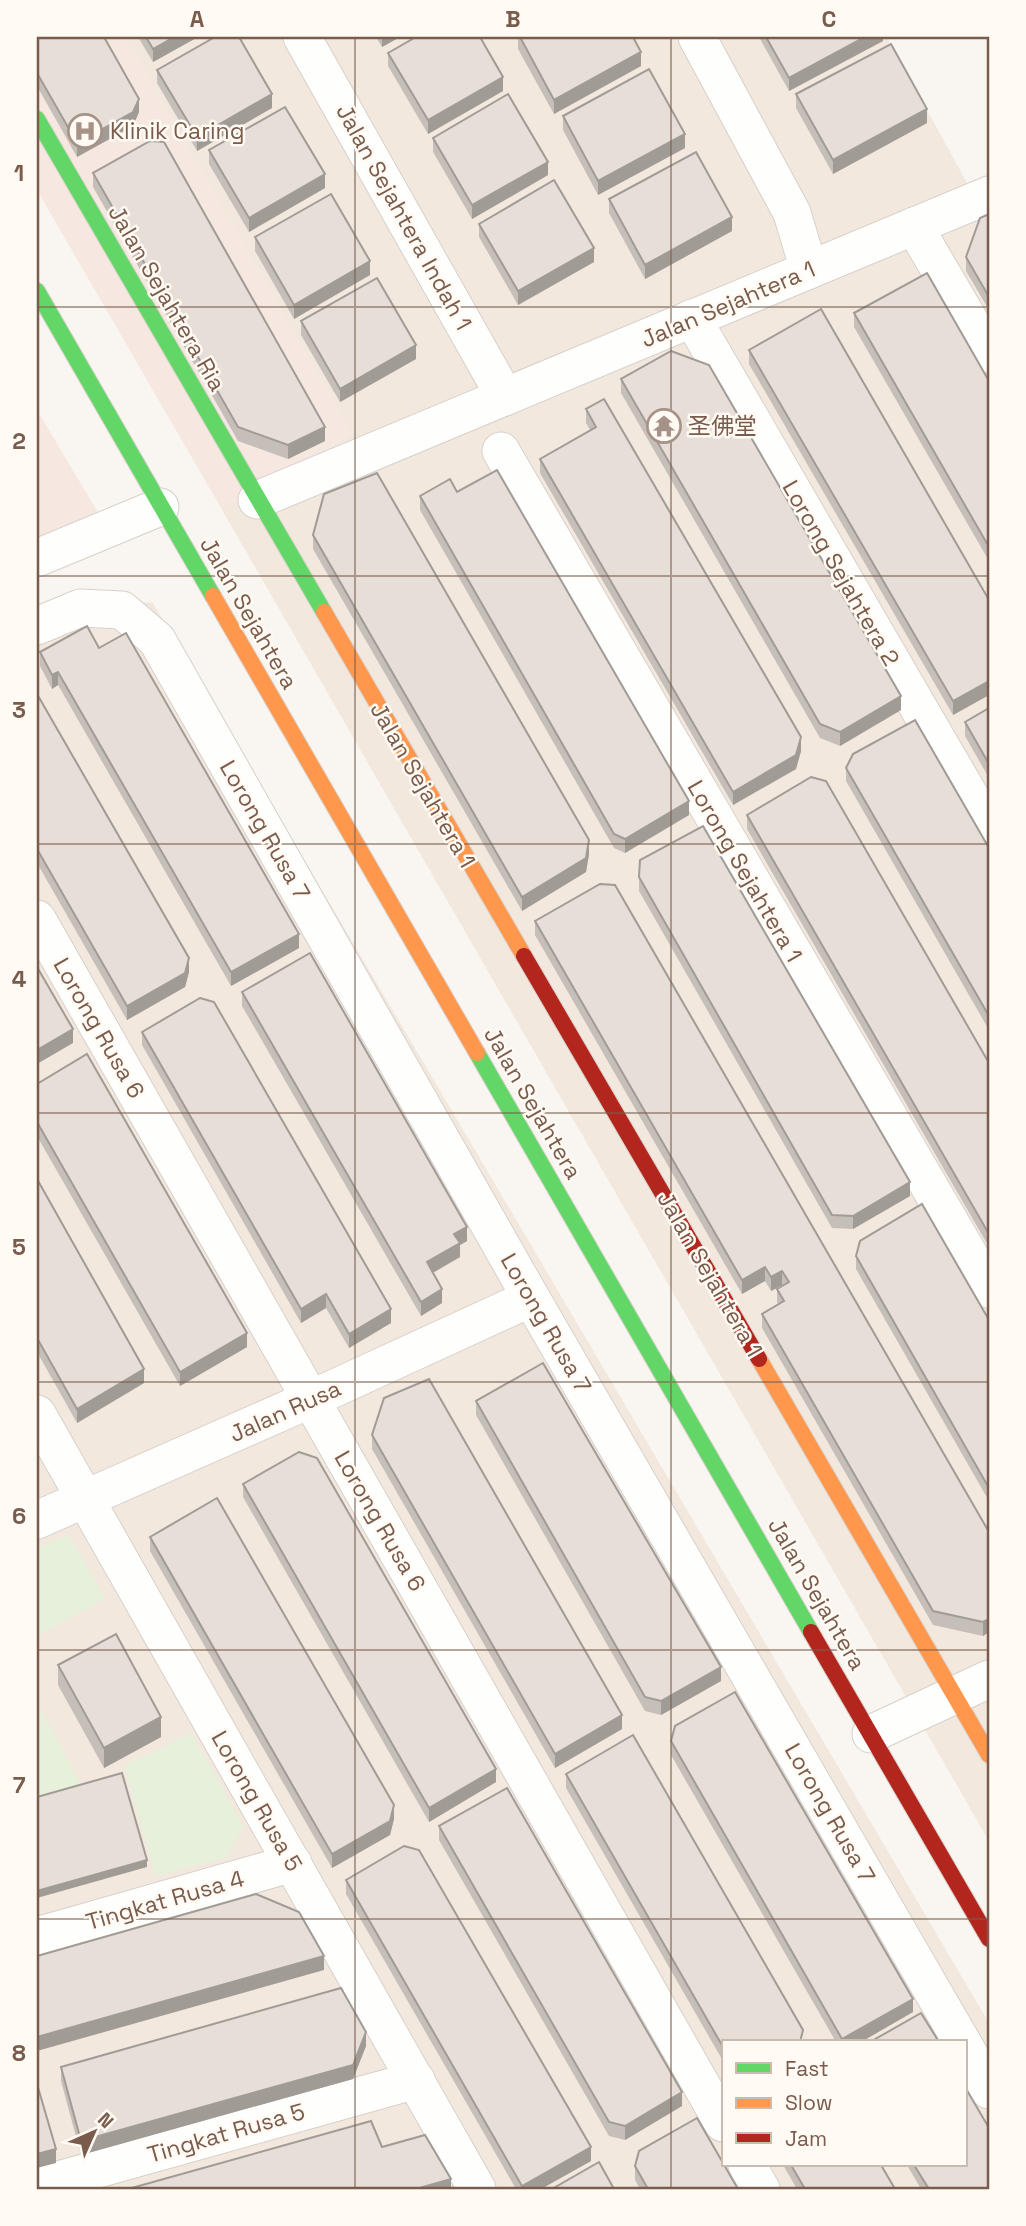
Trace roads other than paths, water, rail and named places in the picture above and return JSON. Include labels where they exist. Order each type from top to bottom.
[{"type":"main road","name":"Jalan Sejahtera Ria","points":[[37,119],[257,500]]},
{"type":"main road","name":"Jalan Sejahtera","points":[[37,291],[989,1939]]},
{"type":"main road","name":"Jalan Sejahtera 1","points":[[257,500],[989,1755]]},
{"type":"street","name":"Jalan Sejahtera Indah 1","points":[[302,37],[505,397]]},
{"type":"street","points":[[697,37],[792,212],[809,270]]},
{"type":"street","name":"Jalan Sejahtera 1","points":[[257,500],[989,195]]},
{"type":"street","points":[[914,226],[989,355]]},
{"type":"street","name":"Lorong Sejahtera 2","points":[[692,318],[989,829]]},
{"type":"street","name":"Lorong Sejahtera 1","points":[[501,452],[989,1289]]},
{"type":"street","points":[[37,558],[160,507]]},
{"type":"street","name":"Lorong Rusa 7","points":[[37,626],[80,608],[122,610],[157,640],[531,1298],[961,2040]]},
{"type":"street","name":"Lorong Rusa 6","points":[[37,919],[722,2121]]},
{"type":"street","name":"Jalan Rusa","points":[[37,1520],[531,1298]]},
{"type":"street","name":"Lorong Rusa 5","points":[[37,1413],[477,2189]]},
{"type":"street","points":[[871,1734],[989,1679]]},
{"type":"street","name":"Tingkat Rusa 4","points":[[37,1936],[293,1863]]},
{"type":"street","points":[[967,2051],[989,2090]]},
{"type":"street","name":"Tingkat Rusa 5","points":[[37,2186],[415,2080]]},
{"type":"street","points":[[748,2166],[761,2189]]},
{"type":"place","name":"Klinik Caring","points":[[85,131]]},
{"type":"place","name":"圣佛堂","points":[[664,426]]}]
